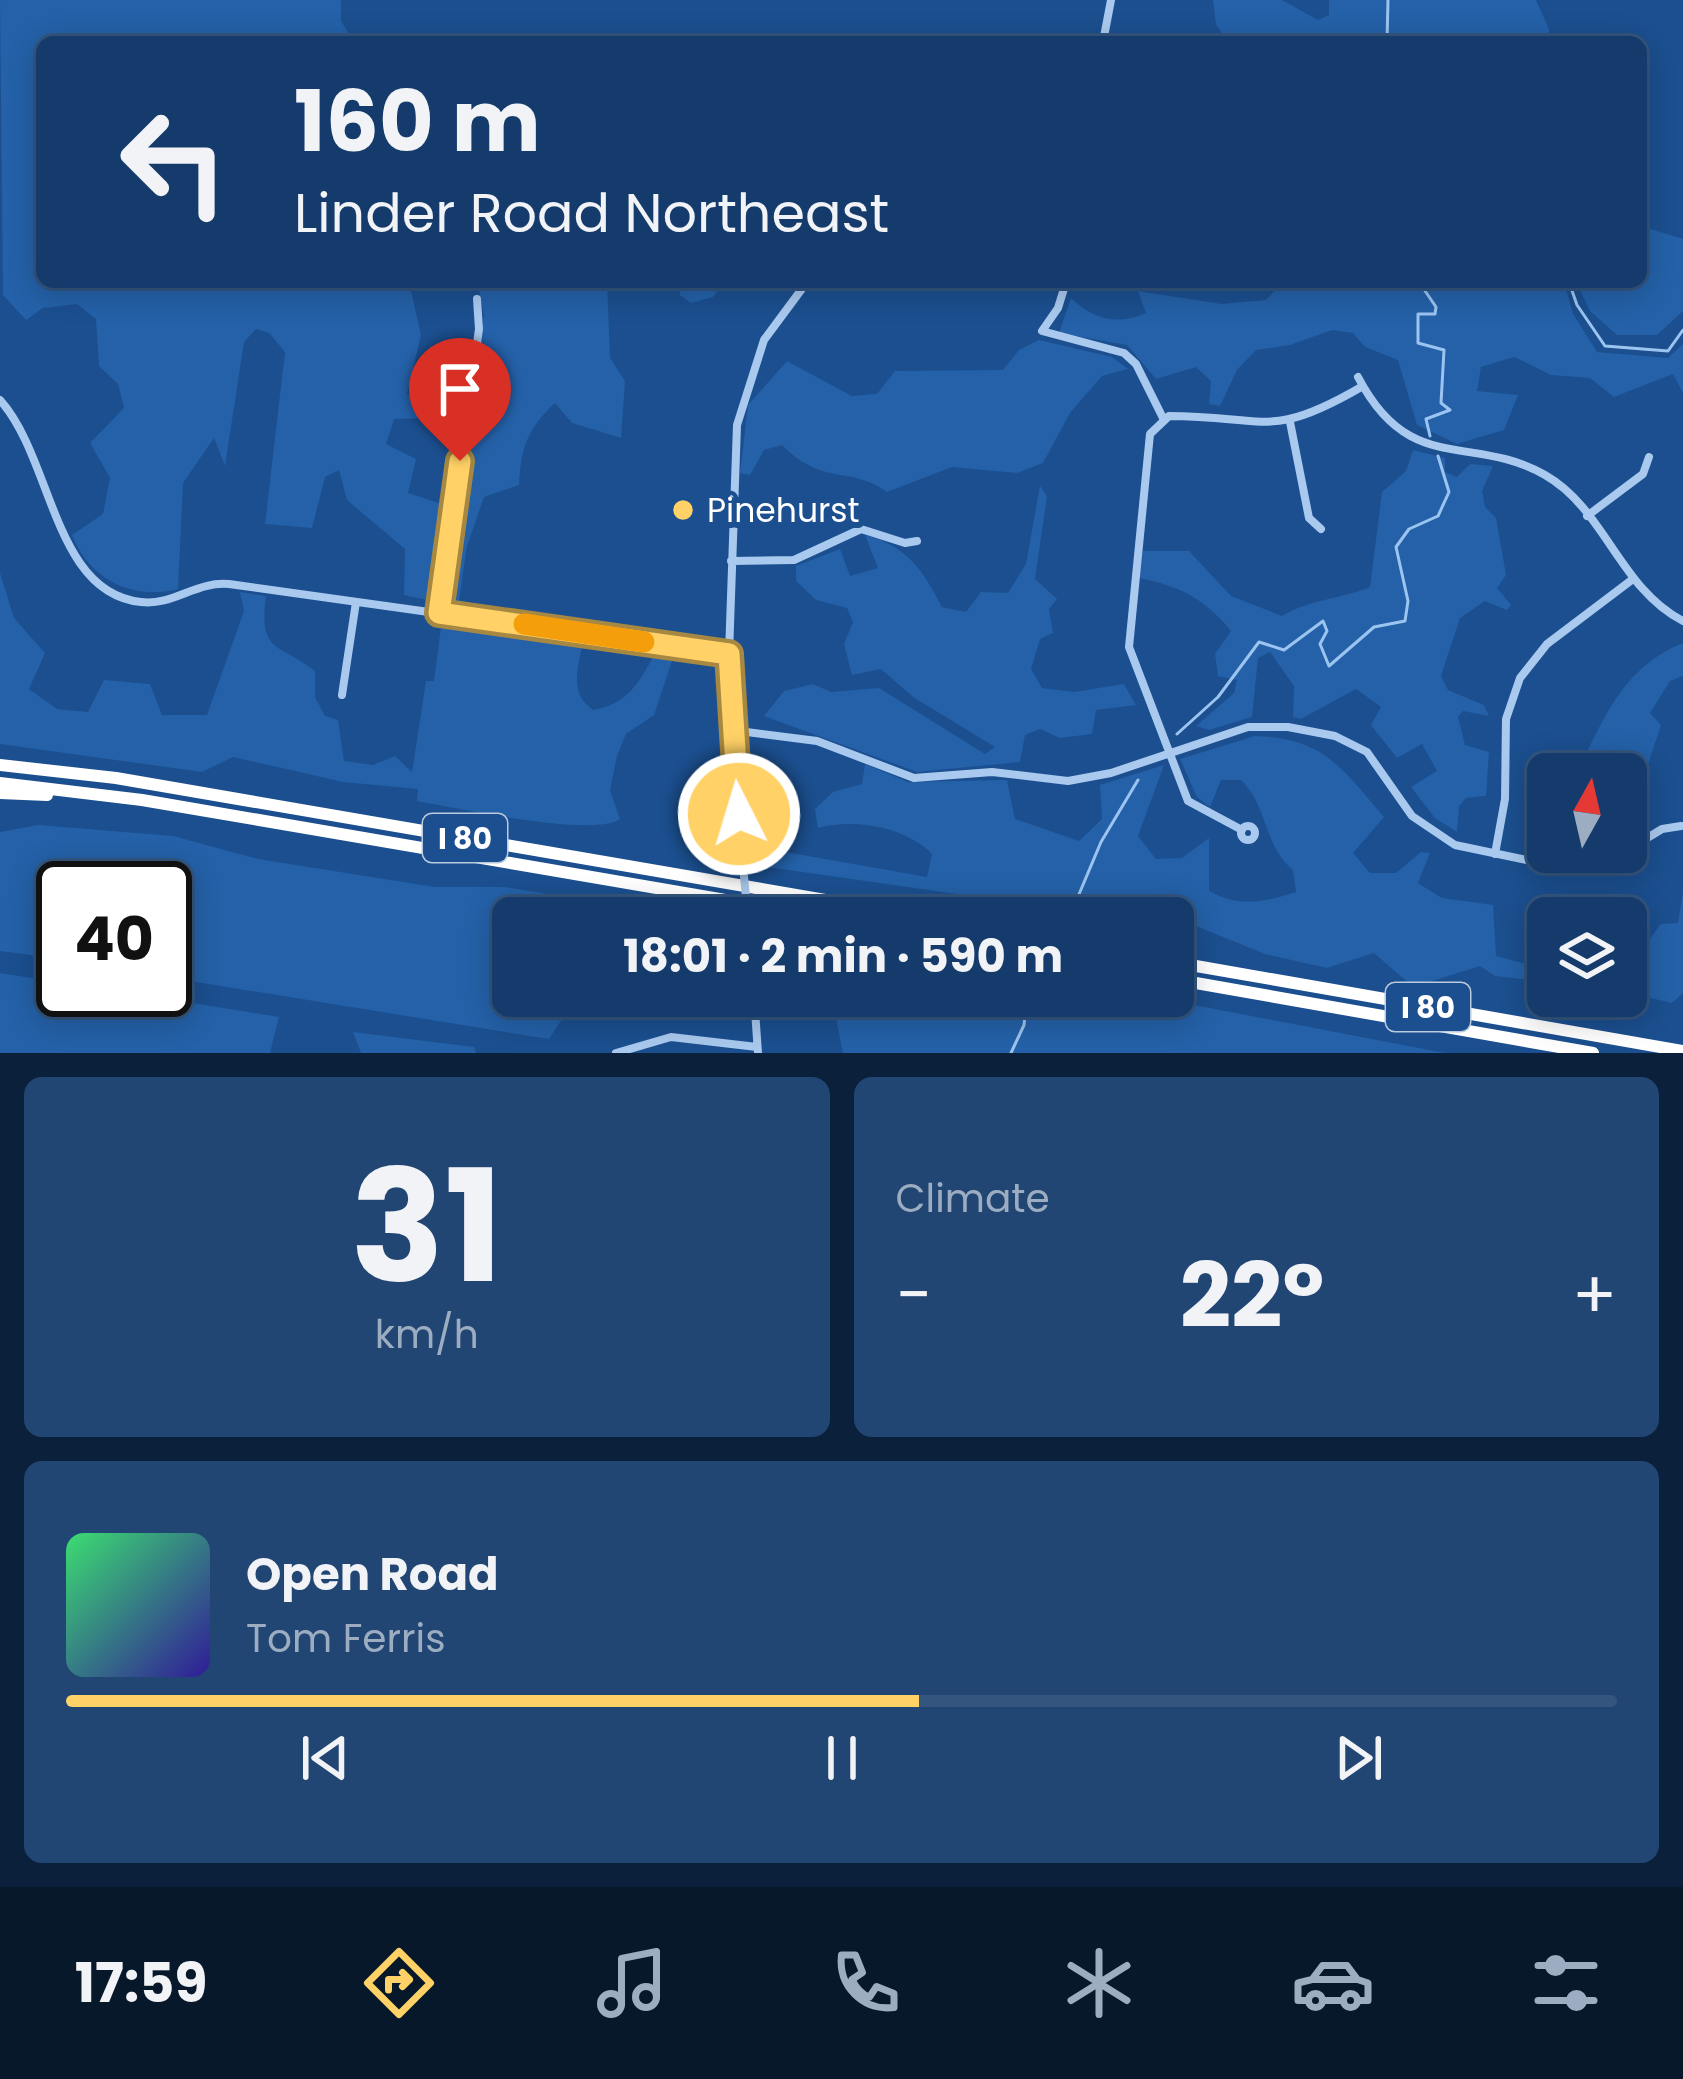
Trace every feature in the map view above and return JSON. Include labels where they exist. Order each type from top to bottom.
[{"type":"highway","name":"I 80","points":[[0,765],[116,778],[807,897]]},
{"type":"highway","name":"I 80","points":[[0,783],[142,800],[708,897]]},
{"type":"highway","points":[[0,793],[142,800]]},
{"type":"highway","name":"I 80","points":[[1194,966],[1683,1051]]},
{"type":"highway","name":"I 80","points":[[1194,983],[1594,1053]]},
{"type":"street","points":[[1103,36],[1111,0]]},
{"type":"street","points":[[746,897],[729,654],[737,425],[745,390],[773,325],[802,288]]},
{"type":"street","points":[[1063,288],[1042,331],[1124,353],[1139,369],[1163,418]]},
{"type":"street","points":[[439,613],[479,329],[476,299]]},
{"type":"street","points":[[1163,418],[1290,422],[1360,382],[1388,419],[1410,436],[1448,452],[1534,469],[1563,488],[1633,579],[1683,621]]},
{"type":"street","points":[[0,400],[29,447],[76,562],[103,591],[149,603],[212,582],[729,654]]},
{"type":"street","points":[[1163,418],[1150,434],[1128,634],[1135,672],[1167,755],[1194,807],[1242,830]]},
{"type":"street","points":[[1290,422],[1310,518],[1321,529]]},
{"type":"street","points":[[1587,516],[1643,474],[1649,457]]},
{"type":"street","points":[[731,561],[794,560],[861,529],[899,542],[917,541]]},
{"type":"street","points":[[1495,854],[1505,799],[1506,719],[1520,678],[1547,644],[1633,579]]},
{"type":"street","points":[[342,695],[356,602]]},
{"type":"street","points":[[731,730],[817,741],[914,778],[992,772],[1081,780],[1248,727],[1335,736],[1376,760],[1405,806],[1430,832],[1527,860]]},
{"type":"street","points":[[1647,839],[1682,826]]},
{"type":"street","points":[[616,1053],[671,1037],[758,1050],[756,1017]]},
{"type":"shaded area","points":[[0,0],[341,0],[341,21],[350,36],[36,36],[36,288],[410,288],[421,335],[407,394],[443,409],[426,418],[394,419],[386,444],[416,459],[408,493],[442,504],[432,601],[404,595],[405,549],[347,500],[339,470],[325,477],[312,528],[265,524],[285,352],[269,333],[256,329],[244,342],[225,466],[214,438],[183,483],[178,589],[144,592],[101,575],[72,535],[103,514],[110,478],[90,443],[124,408],[118,384],[99,366],[96,319],[77,304],[43,308],[26,320],[3,295]]},
{"type":"shaded area","points":[[1213,0],[1282,0],[1318,20],[1329,15],[1329,0],[1536,0],[1549,36],[1223,36],[1216,24]]},
{"type":"shaded area","points":[[1647,228],[1683,239],[1683,311],[1657,335],[1617,335],[1590,311],[1579,288],[1647,288]]},
{"type":"shaded area","points":[[479,288],[607,288],[610,358],[625,381],[621,438],[572,423],[555,403],[527,440],[519,485],[484,497],[467,546],[459,601],[445,602],[484,316]]},
{"type":"shaded area","points":[[679,288],[720,288],[713,297],[691,303]]},
{"type":"shaded area","points":[[1277,288],[1566,288],[1573,314],[1597,352],[1668,358],[1683,344],[1683,393],[1673,374],[1614,397],[1590,378],[1551,375],[1514,357],[1481,367],[1477,391],[1518,395],[1504,430],[1457,444],[1417,425],[1398,360],[1365,347],[1353,333],[1332,330],[1290,345],[1256,350],[1237,370],[1220,406],[1209,404],[1211,381],[1196,367],[1156,379],[1127,345],[1059,333],[1071,298],[1088,311],[1115,320],[1146,313],[1138,291],[1221,304],[1266,300]]},
{"type":"shaded area","points":[[1039,340],[1112,357],[1128,369],[1102,376],[1070,413],[1043,463],[1017,473],[952,467],[887,492],[861,479],[810,466],[782,445],[764,450],[750,475],[740,473],[748,405],[787,361],[852,396],[877,394],[895,371],[1003,370],[1019,350]]},
{"type":"shaded area","points":[[1413,450],[1445,458],[1445,472],[1457,477],[1470,464],[1493,466],[1482,491],[1485,507],[1496,518],[1506,575],[1497,588],[1511,605],[1507,610],[1485,601],[1460,618],[1441,676],[1448,690],[1484,705],[1489,716],[1463,711],[1458,717],[1465,745],[1489,752],[1486,796],[1466,798],[1459,806],[1457,832],[1435,818],[1411,787],[1437,771],[1422,744],[1397,758],[1371,725],[1381,707],[1356,689],[1301,719],[1293,717],[1294,686],[1270,652],[1258,658],[1252,717],[1209,730],[1196,726],[1234,693],[1237,680],[1218,676],[1215,654],[1231,631],[1191,596],[1139,578],[1143,551],[1189,551],[1231,596],[1282,616],[1370,587],[1382,492],[1406,471]]},
{"type":"shaded area","points":[[1040,486],[1047,496],[1035,579],[1057,599],[1049,609],[1053,633],[1040,639],[1031,669],[1042,688],[1074,692],[1124,684],[1136,705],[1096,710],[1092,734],[1060,738],[1040,729],[1025,735],[1020,762],[917,772],[764,716],[784,691],[813,684],[831,692],[879,688],[985,754],[995,747],[913,697],[881,669],[852,675],[844,644],[853,622],[847,608],[816,600],[796,581],[796,566],[840,549],[850,576],[878,568],[865,535],[892,545],[912,561],[942,607],[966,612],[981,592],[1008,593],[1026,564]]},
{"type":"shaded area","points":[[0,573],[14,618],[45,653],[29,689],[57,709],[88,712],[104,680],[150,684],[162,715],[207,715],[244,611],[240,592],[266,596],[268,637],[315,671],[315,697],[325,716],[338,720],[344,761],[373,765],[395,756],[412,772],[426,681],[434,681],[442,619],[566,637],[566,642],[582,645],[578,689],[593,710],[630,691],[654,655],[673,658],[654,715],[626,734],[617,756],[610,790],[620,819],[583,825],[523,820],[417,801],[418,789],[343,782],[233,757],[202,772],[0,744]]},
{"type":"shaded area","points":[[1683,643],[1683,676],[1670,681],[1650,713],[1661,725],[1647,768],[1647,753],[1587,753],[1631,679]]},
{"type":"shaded area","points":[[1255,736],[1299,743],[1330,759],[1384,817],[1353,853],[1370,873],[1396,873],[1421,852],[1430,853],[1418,883],[1442,898],[1493,905],[1496,956],[1527,964],[1527,980],[1495,976],[1480,966],[1413,987],[1374,953],[1327,968],[1265,954],[1194,925],[1194,897],[974,897],[761,866],[763,848],[927,877],[932,854],[908,837],[863,825],[818,828],[815,809],[833,792],[862,784],[865,764],[908,782],[1007,780],[1015,819],[1079,841],[1102,819],[1100,785],[1164,765],[1138,836],[1156,859],[1182,858],[1209,838],[1209,891],[1241,901],[1296,892],[1293,870],[1276,850],[1250,790],[1241,780],[1221,780],[1210,807],[1197,797],[1180,759]]},
{"type":"shaded area","points":[[38,825],[173,836],[258,859],[435,887],[505,887],[566,897],[492,897],[492,1017],[563,1017],[549,1039],[192,981],[192,861],[36,861],[36,956],[0,951],[0,832]]},
{"type":"shaded area","points":[[1683,892],[1683,993],[1672,1003],[1647,997],[1647,940],[1661,924],[1678,923]]},
{"type":"shaded area","points":[[0,973],[36,979],[36,1017],[192,1017],[192,1003],[279,1017],[270,1053],[0,1053]]},
{"type":"shaded area","points":[[1194,1005],[1445,1053],[843,1053],[836,1017],[1194,1017]]},
{"type":"shaded area","points":[[353,1032],[474,1047],[476,1053],[361,1053]]},
{"type":"waterway","points":[[1387,36],[1388,0]]},
{"type":"waterway","points":[[1423,288],[1436,307],[1435,314],[1418,314],[1418,343],[1444,350],[1441,403],[1450,410],[1426,419],[1430,436]]},
{"type":"waterway","points":[[1571,288],[1605,346],[1668,351],[1683,330]]},
{"type":"waterway","points":[[1177,734],[1218,697],[1259,642],[1284,650],[1323,621],[1327,631],[1320,644],[1329,666],[1374,627],[1405,621],[1408,601],[1396,547],[1409,529],[1438,516],[1449,492],[1438,456]]},
{"type":"waterway","points":[[1078,897],[1101,842],[1138,780]]},
{"type":"waterway","points":[[1011,1053],[1025,1017]]},
{"type":"slow traffic","points":[[524,624],[644,642]]},
{"type":"place","name":"Pinehurst","points":[[683,510]]},
{"type":"route","points":[[460,461],[439,613],[729,654],[739,814]]}]
